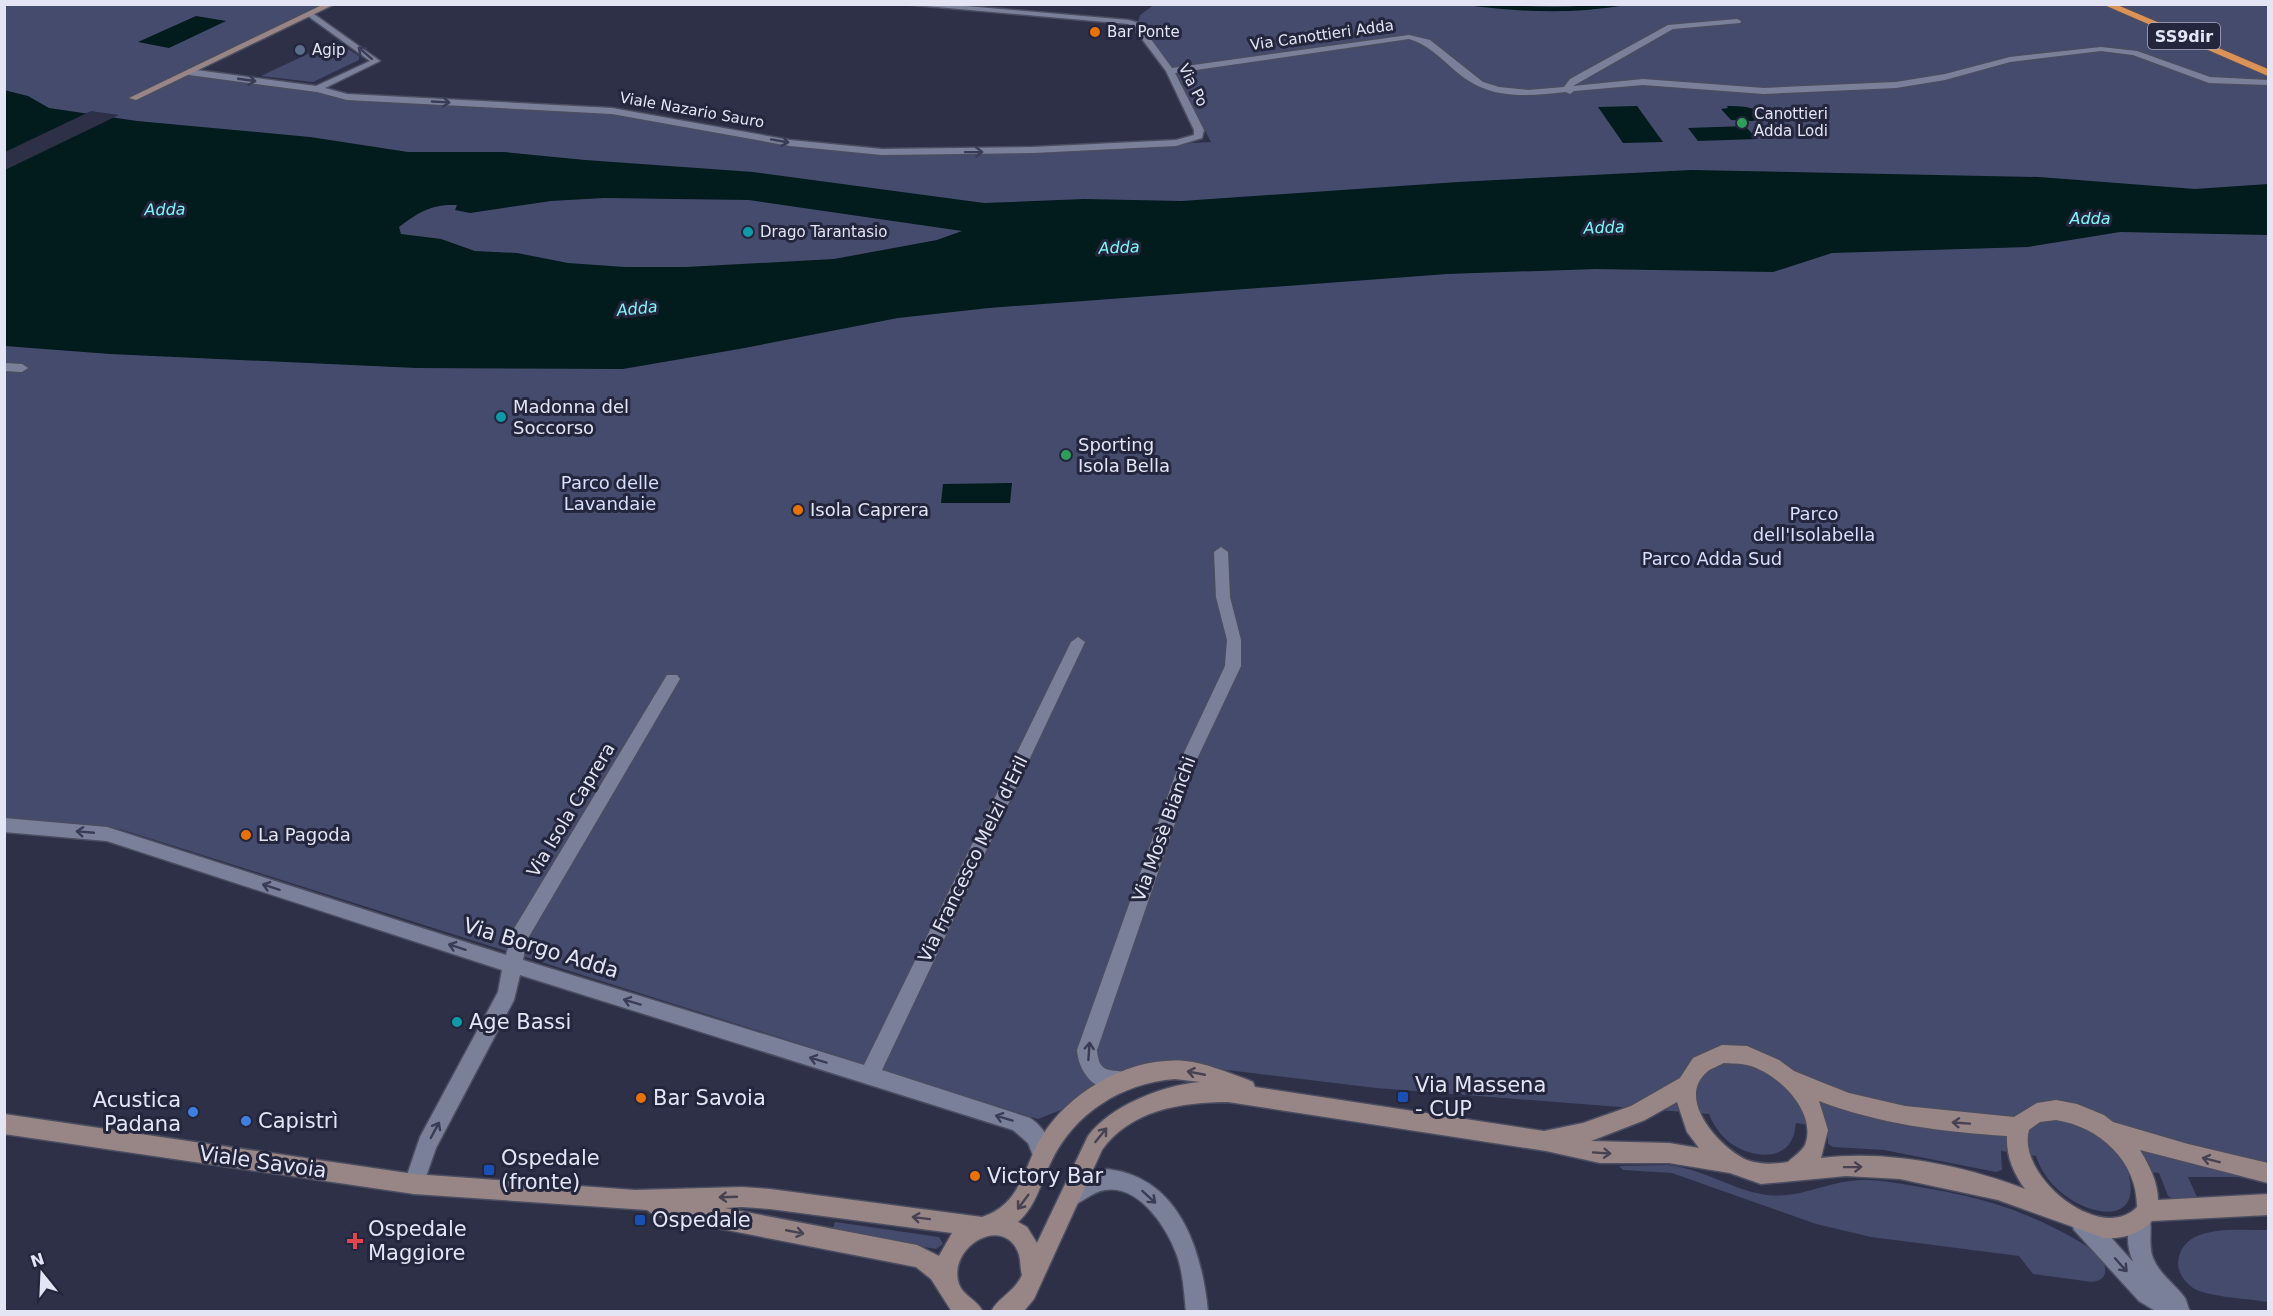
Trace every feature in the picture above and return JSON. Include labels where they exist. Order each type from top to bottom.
[{"type":"highway","name":"SS9dir","points":[[2106,4],[2266,69]]},
{"type":"highway","name":"SS9dir","points":[[2128,4],[2266,69]]},
{"type":"street","name":"Via Po","points":[[907,4],[1122,20],[1136,25],[1170,71],[1192,115],[1200,133],[1191,140]]},
{"type":"street","points":[[134,98],[328,5]]},
{"type":"street","points":[[311,14],[376,61],[317,89]]},
{"type":"street","points":[[1570,91],[1568,86],[1573,81],[1671,27],[1737,21]]},
{"type":"street","name":"Via Canottieri Adda","points":[[1170,71],[1409,37],[1426,42],[1475,80],[1488,87],[1528,93],[1570,91],[1643,82],[1764,91],[1896,85],[1945,77],[2010,60],[2101,49],[2134,53],[2209,80],[2268,83]]},
{"type":"street","name":"Viale Nazario Sauro","points":[[189,72],[317,89],[347,97],[612,111],[790,143],[882,152],[1033,150],[1191,140]]},
{"type":"street","points":[[4,367],[21,368]]},
{"type":"street","name":"Via Mosè Bianchi","points":[[1126,1081],[1114,1082],[1098,1077],[1089,1065],[1087,1050],[1189,759],[1226,681],[1235,654],[1234,640],[1223,597],[1221,552]]},
{"type":"street","name":"Via Francesco Melzi d'Eril","points":[[869,1076],[1078,642]]},
{"type":"street","name":"Via Isola Caprera","points":[[414,1184],[427,1144],[507,994],[518,938],[672,679]]},
{"type":"street","name":"Via Borgo Adda","points":[[4,825],[107,834],[513,965],[1017,1122],[1037,1137],[1043,1156]]},
{"type":"street","points":[[1741,1168],[1715,1152],[1697,1129],[1687,1103],[1689,1084],[1695,1071],[1702,1063],[1723,1055],[1735,1054],[1761,1060],[1825,1096],[1857,1106],[1943,1122],[2019,1127],[2037,1113],[2056,1110],[2082,1117],[2109,1131],[2199,1157],[2268,1173]]},
{"type":"street","points":[[954,1298],[946,1271],[949,1257],[956,1244],[966,1234],[1019,1208],[1029,1194],[1043,1156],[1057,1132],[1077,1110],[1092,1099],[1126,1081],[1150,1072],[1178,1070],[1219,1078],[1271,1098]]},
{"type":"street","points":[[1786,1076],[1806,1097],[1813,1110],[1817,1128],[1816,1147],[1812,1157],[1794,1171]]},
{"type":"street","points":[[1544,1141],[1571,1137],[1614,1124],[1660,1103],[1689,1084]]},
{"type":"street","points":[[1002,1311],[1016,1303],[1026,1293],[1095,1143],[1105,1130],[1123,1116],[1171,1096],[1197,1092],[1228,1092],[1271,1098],[1544,1141],[1600,1154],[1650,1152],[1695,1156],[1769,1175],[1844,1167],[1900,1169],[1979,1185],[2110,1229],[2133,1225],[2144,1215],[2268,1205]]},
{"type":"street","name":"Viale Savoia","points":[[4,1124],[414,1184],[635,1200]]},
{"type":"street","points":[[2019,1127],[2017,1147],[2025,1170],[2042,1194],[2075,1218],[2147,1293],[2179,1311]]},
{"type":"street","points":[[2109,1131],[2131,1152],[2142,1171],[2148,1189],[2144,1215],[2137,1230],[2137,1244],[2142,1258],[2163,1291],[2185,1311]]},
{"type":"street","points":[[1065,1205],[1082,1187],[1093,1181],[1110,1177],[1120,1179],[1148,1195],[1162,1209],[1185,1247],[1191,1268],[1197,1311]]},
{"type":"street","points":[[635,1200],[742,1197],[771,1199],[1008,1226],[1020,1234],[1029,1245],[1033,1260],[1026,1293]]},
{"type":"street","points":[[635,1200],[917,1256],[937,1268],[954,1298],[963,1308],[972,1311]]},
{"type":"green space","name":"Parco Adda Sud","points":[[5,5],[321,5],[178,73],[305,90],[345,98],[611,113],[848,151],[902,155],[1032,152],[1211,142],[1173,70],[1138,22],[1140,15],[1154,5],[2268,5],[2268,1177],[2188,1177],[2197,1197],[2174,1199],[2168,1196],[2159,1173],[2127,1169],[2131,1191],[2125,1205],[2113,1211],[2097,1211],[2079,1204],[2061,1192],[2046,1176],[2036,1156],[2001,1151],[2002,1170],[1996,1172],[1884,1150],[1833,1147],[1828,1144],[1828,1128],[1796,1123],[1789,1145],[1783,1150],[1767,1155],[1750,1153],[1735,1146],[1716,1128],[1709,1114],[1376,1088],[1211,1068],[1147,1076],[1038,1119],[120,829],[5,819]]},
{"type":"green space","points":[[335,41],[359,56],[359,60],[313,82],[261,76]]},
{"type":"green space","points":[[1667,1165],[1692,1170],[1742,1189],[1767,1195],[1792,1194],[1841,1182],[1866,1180],[1900,1183],[1982,1200],[2036,1219],[2075,1239],[2101,1259],[2104,1264],[2104,1276],[2092,1282],[2033,1274],[2019,1256],[1871,1237],[1816,1224],[1672,1173],[1623,1170],[1619,1166]]},
{"type":"green space","points":[[835,1222],[939,1237],[943,1244],[936,1249],[832,1231]]},
{"type":"green space","points":[[2228,1230],[2268,1230],[2268,1302],[2202,1292],[2183,1278],[2178,1263],[2182,1250],[2189,1241],[2200,1235]]},
{"type":"water","points":[[196,16],[226,21],[169,48],[138,42]]},
{"type":"water","name":"Adda","points":[[4,90],[28,96],[49,108],[137,121],[310,137],[408,152],[504,152],[753,172],[984,203],[1084,199],[1182,201],[1458,182],[1691,170],[2039,177],[2195,189],[2268,184],[2268,235],[2120,232],[2028,247],[1832,253],[1773,272],[1596,269],[1447,274],[989,308],[898,318],[623,369],[416,368],[110,354],[5,346]],"holes":[[[604,198],[749,200],[962,231],[937,240],[834,259],[686,267],[625,267],[568,263],[517,253],[475,251],[441,239],[401,234],[399,227],[426,210],[448,205],[457,205],[455,210],[470,213],[551,201]]]},
{"type":"water","points":[[1637,106],[1663,142],[1623,143],[1598,107]]},
{"type":"water","points":[[1727,106],[1755,109],[1763,114],[1763,119],[1731,120],[1721,109],[1728,108]]},
{"type":"water","points":[[1745,126],[1757,139],[1698,141],[1688,128]]},
{"type":"water","points":[[1012,483],[1010,503],[941,503],[943,484]]},
{"type":"pier","points":[[91,111],[119,115],[5,170],[5,152]]},
{"type":"waterway","points":[[1476,4],[1547,9],[1618,4]]},
{"type":"place","name":"Bar Ponte","points":[[1095,32]]},
{"type":"place","name":"Agip","points":[[300,50]]},
{"type":"place","name":"Canottieri Adda Lodi","points":[[1742,123]]},
{"type":"place","name":"Drago Tarantasio","points":[[748,232]]},
{"type":"place","name":"Madonna del Soccorso","points":[[501,417]]},
{"type":"place","name":"Sporting Isola Bella","points":[[1066,455]]},
{"type":"place","name":"Isola Caprera","points":[[798,510]]},
{"type":"place","name":"La Pagoda","points":[[246,835]]},
{"type":"place","name":"Age Bassi","points":[[457,1022]]},
{"type":"place","name":"Via Massena - CUP","points":[[1403,1097]]},
{"type":"place","name":"Bar Savoia","points":[[641,1098]]},
{"type":"place","name":"Acustica Padana","points":[[193,1112]]},
{"type":"place","name":"Capistrì","points":[[246,1121]]},
{"type":"place","name":"Ospedale (fronte)","points":[[489,1170]]},
{"type":"place","name":"Victory Bar","points":[[975,1176]]},
{"type":"place","name":"Ospedale","points":[[640,1220]]},
{"type":"place","name":"Ospedale Maggiore","points":[[355,1241]]},
{"type":"park label","name":"Parco delle Lavandaie","points":[[610,493]]},
{"type":"park label","name":"Parco dell'Isolabella","points":[[1814,524]]}]
